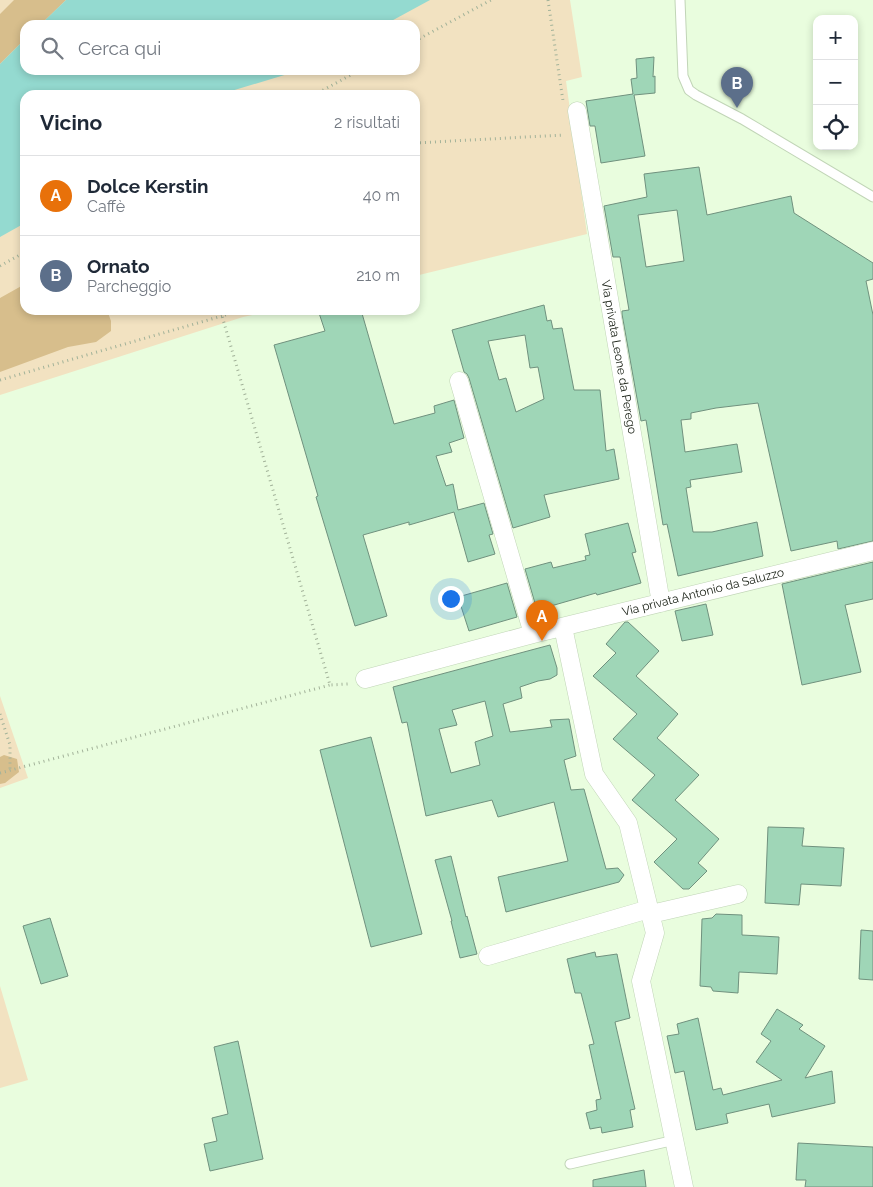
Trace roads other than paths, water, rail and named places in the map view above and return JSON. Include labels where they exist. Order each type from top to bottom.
[{"type":"street","name":"Via privata Leone da Perego","points":[[571,108],[661,603]]},
{"type":"street","points":[[459,381],[533,634]]},
{"type":"street","name":"Via privata Antonio da Saluzzo","points":[[365,679],[563,626],[873,551]]},
{"type":"street","points":[[563,626],[594,774],[628,823],[655,933],[641,982],[684,1187]]},
{"type":"street","points":[[488,956],[650,912],[738,894]]},
{"type":"lane","points":[[680,0],[682,68],[685,83],[690,90],[873,197]]},
{"type":"lane","points":[[570,1164],[675,1140]]},
{"type":"water","points":[[66,0],[430,0],[393,20],[45,20]]},
{"type":"water","points":[[20,44],[20,75],[284,75],[235,90],[20,90],[20,226],[0,237],[0,64]]},
{"type":"place","name":"Ornato","points":[[737,108]]},
{"type":"place","name":"Dolce Kerstin","points":[[542,641]]}]
